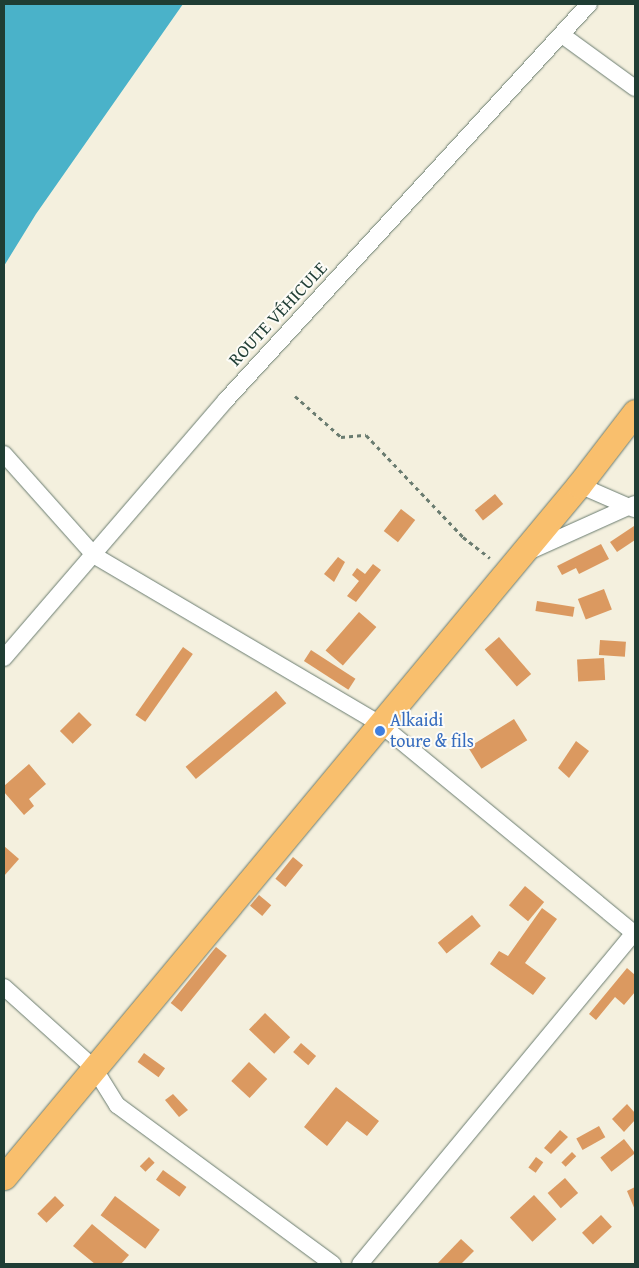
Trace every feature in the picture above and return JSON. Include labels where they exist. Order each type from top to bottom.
[{"type":"main road","points":[[4,1177],[379,723],[580,485],[635,412]]},
{"type":"street","name":"ROUTE VÉHICULE","points":[[4,658],[95,556],[226,400],[589,4]]},
{"type":"street","points":[[562,35],[635,88]]},
{"type":"street","points":[[4,454],[95,556],[379,723],[635,933],[360,1264]]},
{"type":"street","points":[[580,485],[634,506]]},
{"type":"street","points":[[513,564],[634,506]]},
{"type":"street","points":[[4,987],[94,1068],[117,1105],[333,1264]]},
{"type":"path","points":[[295,396],[341,436],[366,436],[463,537],[513,564]]},
{"type":"water","points":[[4,4],[183,4],[36,214],[4,266]]},
{"type":"building","points":[[495,494],[503,504],[483,520],[475,510]]},
{"type":"building","points":[[401,509],[415,520],[398,542],[384,531]]},
{"type":"building","points":[[634,526],[635,540],[617,552],[610,542]]},
{"type":"building","points":[[601,544],[609,559],[579,574],[576,568],[562,575],[557,566]]},
{"type":"building","points":[[338,557],[345,562],[334,582],[324,574]]},
{"type":"building","points":[[373,564],[381,570],[356,602],[347,596],[359,581],[352,575],[357,568],[365,574]]},
{"type":"building","points":[[604,589],[612,610],[586,620],[578,599]]},
{"type":"building","points":[[537,601],[575,607],[573,617],[535,611]]},
{"type":"building","points":[[359,612],[376,627],[343,666],[326,650]]},
{"type":"building","points":[[499,637],[531,674],[517,686],[485,649]]},
{"type":"building","points":[[600,640],[626,642],[625,657],[599,655]]},
{"type":"building","points":[[183,647],[193,654],[145,722],[135,715]]},
{"type":"building","points":[[311,650],[355,679],[348,690],[304,661]]},
{"type":"building","points":[[604,658],[605,680],[578,681],[577,659]]},
{"type":"building","points":[[276,691],[286,703],[196,779],[186,767]]},
{"type":"building","points":[[79,712],[92,725],[73,744],[60,731]]},
{"type":"building","points":[[514,719],[527,740],[481,769],[468,748]]},
{"type":"building","points":[[576,741],[589,751],[569,778],[558,768]]},
{"type":"building","points":[[29,764],[46,784],[29,799],[34,806],[24,815],[4,792],[4,786]]},
{"type":"building","points":[[4,846],[19,859],[4,876]]},
{"type":"building","points":[[293,857],[303,865],[285,887],[275,879]]},
{"type":"building","points":[[525,886],[544,902],[528,921],[509,905]]},
{"type":"building","points":[[259,895],[271,905],[262,916],[250,906]]},
{"type":"building","points":[[542,908],[557,919],[525,963],[546,978],[533,995],[490,964],[499,951],[508,956]]},
{"type":"building","points":[[472,915],[481,926],[447,954],[438,943]]},
{"type":"building","points":[[216,947],[227,956],[182,1012],[171,1003]]},
{"type":"building","points":[[627,968],[635,975],[635,992],[624,1005],[615,997],[596,1020],[589,1014]]},
{"type":"building","points":[[265,1013],[290,1037],[274,1054],[249,1030]]},
{"type":"building","points":[[301,1043],[316,1056],[308,1065],[293,1052]]},
{"type":"building","points":[[144,1053],[165,1068],[159,1077],[138,1062]]},
{"type":"building","points":[[249,1062],[267,1079],[250,1098],[231,1081]]},
{"type":"building","points":[[336,1087],[379,1121],[367,1136],[347,1121],[327,1146],[304,1127]]},
{"type":"building","points":[[173,1094],[188,1110],[179,1117],[165,1100]]},
{"type":"building","points":[[627,1104],[635,1113],[635,1120],[624,1132],[612,1119]]},
{"type":"building","points":[[599,1126],[605,1137],[583,1150],[576,1139]]},
{"type":"building","points":[[560,1130],[568,1137],[551,1154],[544,1148]]},
{"type":"building","points":[[624,1139],[635,1153],[611,1172],[600,1157]]},
{"type":"building","points":[[572,1152],[576,1156],[566,1167],[561,1163]]},
{"type":"building","points":[[149,1157],[155,1163],[145,1172],[140,1166]]},
{"type":"building","points":[[536,1157],[543,1162],[536,1173],[528,1168]]},
{"type":"building","points":[[163,1170],[186,1187],[179,1197],[156,1180]]},
{"type":"building","points":[[565,1178],[578,1193],[561,1208],[548,1193]]},
{"type":"building","points":[[635,1187],[635,1210],[627,1191]]},
{"type":"building","points":[[534,1195],[557,1219],[532,1242],[510,1218]]},
{"type":"building","points":[[55,1196],[64,1205],[47,1223],[37,1214]]},
{"type":"building","points":[[115,1196],[160,1230],[145,1249],[101,1215]]},
{"type":"building","points":[[601,1215],[612,1227],[593,1244],[582,1233]]},
{"type":"building","points":[[92,1224],[129,1255],[121,1264],[95,1264],[73,1246]]},
{"type":"building","points":[[461,1239],[474,1251],[461,1264],[437,1264]]},
{"type":"place","name":"Alkaidi toure & fils","points":[[380,731]]}]
